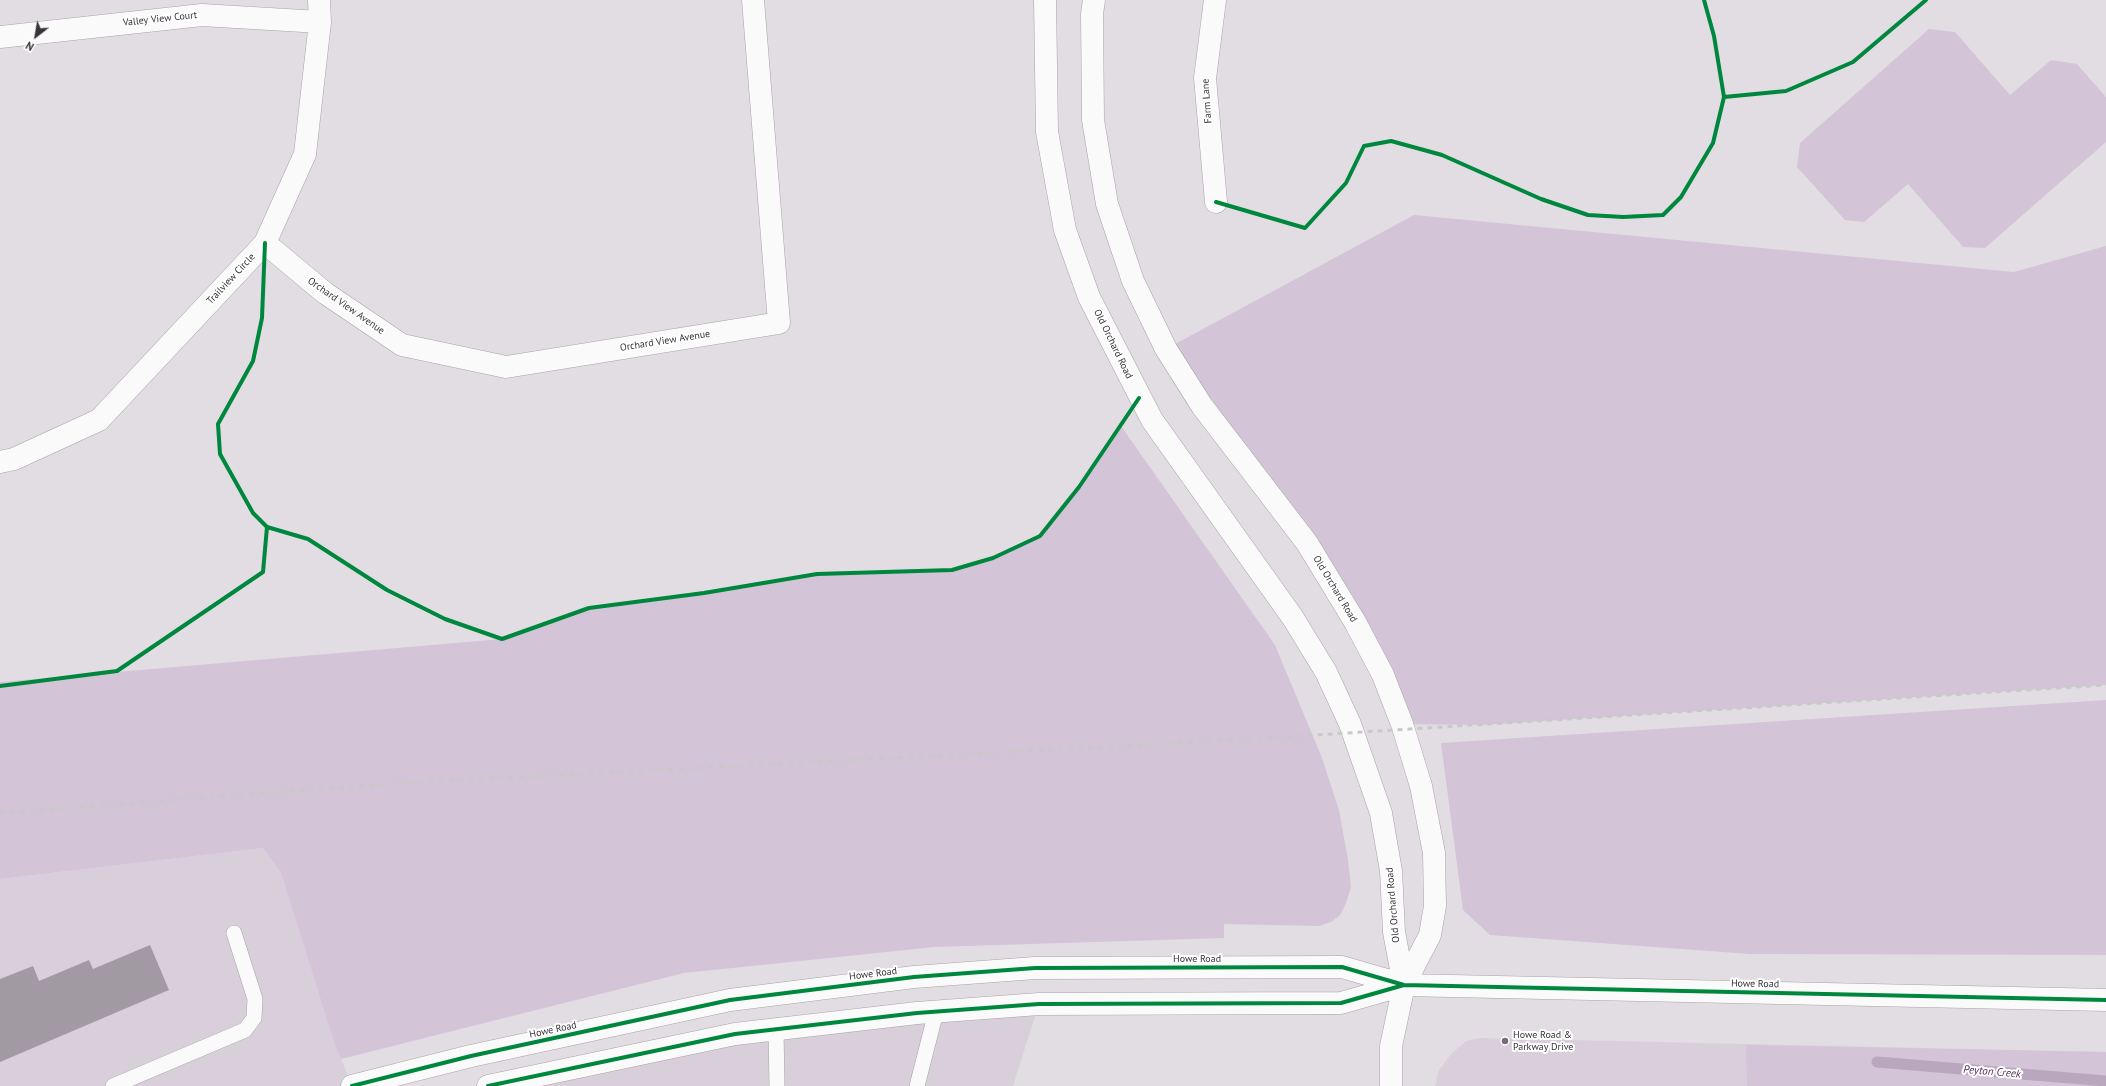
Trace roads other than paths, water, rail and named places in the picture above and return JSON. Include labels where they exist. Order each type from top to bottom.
[{"type":"street","name":"Trailview Circle","points":[[0,462],[14,459],[99,420],[265,243],[305,154],[320,22],[319,0]]},
{"type":"street","name":"Orchard View Avenue","points":[[265,243],[325,293],[402,344],[506,367],[779,323],[753,0]]},
{"type":"street","name":"Old Orchard Road","points":[[1045,0],[1047,132],[1065,230],[1089,297],[1152,420],[1293,618],[1326,672],[1341,704],[1350,724],[1381,813],[1391,871],[1394,932],[1404,985]]},
{"type":"street","name":"Old Orchard Road","points":[[1094,0],[1092,14],[1093,120],[1108,204],[1133,281],[1166,349],[1202,406],[1307,543],[1355,622],[1383,675],[1402,724],[1422,786],[1434,853],[1435,906],[1430,935],[1404,985]]},
{"type":"street","name":"Farm Lane","points":[[1215,0],[1205,78],[1216,202]]},
{"type":"street","name":"Valley View Court","points":[[0,37],[202,15],[320,22]]},
{"type":"street","name":"Howe Road","points":[[352,1086],[471,1056],[730,1000],[914,977],[1035,968],[1342,967],[1404,985],[2106,1000]]},
{"type":"street","name":"Howe Road","points":[[488,1086],[735,1034],[776,1029],[936,1012],[1039,1004],[1341,1003],[1404,985]]},
{"type":"street","points":[[1391,1086],[1391,1046],[1404,985]]},
{"type":"lane","points":[[113,1086],[245,1030],[254,1018],[255,998],[234,933]]},
{"type":"lane","points":[[917,1086],[936,1012]]},
{"type":"lane","points":[[776,1029],[777,1086]]},
{"type":"waterway","name":"Peyton Creek","points":[[1877,1062],[2106,1081]]},
{"type":"railway","points":[[0,813],[388,784],[1236,740],[2106,685]]},
{"type":"place","name":"Howe Road & Parkway Drive","points":[[1505,1041]]}]
